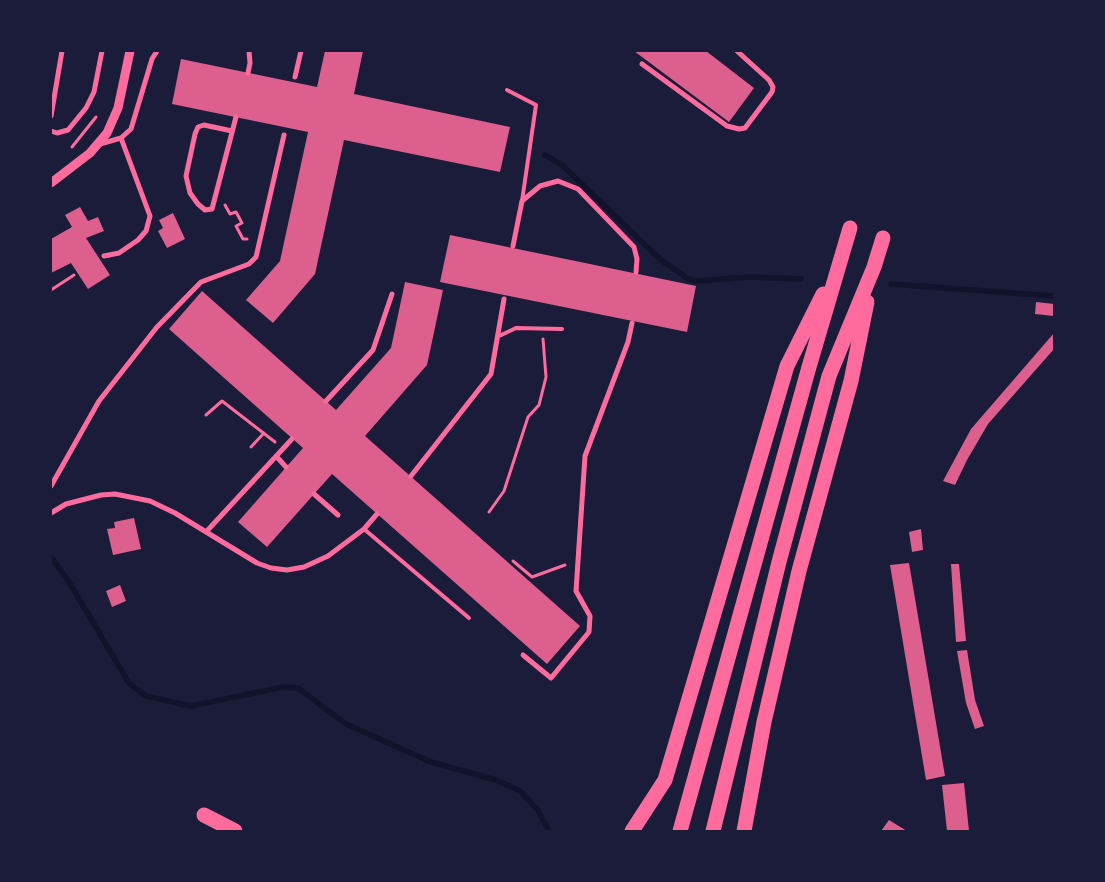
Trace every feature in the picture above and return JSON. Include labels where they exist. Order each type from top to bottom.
[{"type":"highway","points":[[680,831],[850,228]]},
{"type":"highway","points":[[713,831],[780,562],[829,376],[874,267],[883,238]]},
{"type":"highway","points":[[632,831],[665,780],[787,366],[840,259]]},
{"type":"highway","points":[[744,831],[766,712],[799,572],[851,381],[874,267]]},
{"type":"highway","points":[[204,815],[235,831]]},
{"type":"street","points":[[51,116],[62,51]]},
{"type":"street","points":[[51,131],[57,133],[68,130],[86,108],[94,92],[102,51]]},
{"type":"street","points":[[51,183],[99,144],[107,133],[118,108],[130,51]]},
{"type":"street","points":[[99,144],[121,138],[131,129],[135,122],[152,59],[157,51]]},
{"type":"street","points":[[248,73],[250,63],[249,51]]},
{"type":"street","points":[[295,77],[301,51]]},
{"type":"street","points":[[642,64],[727,126],[739,129],[744,128],[772,92],[773,88],[769,80],[738,51]]},
{"type":"street","points":[[232,131],[204,125],[198,127],[195,134],[186,176],[190,193],[205,210],[212,209],[236,117]]},
{"type":"street","points":[[51,486],[99,401],[157,327],[201,282],[249,264],[256,257],[284,135]]},
{"type":"street","points":[[104,256],[119,253],[138,240],[146,231],[150,216],[121,138]]},
{"type":"street","points":[[513,246],[522,201],[540,186],[558,181],[578,189],[634,247],[637,260],[636,272]]},
{"type":"street","points":[[326,401],[373,350],[392,294]]},
{"type":"street","points":[[410,476],[491,374],[504,299]]},
{"type":"street","points":[[523,655],[551,678],[589,632],[590,616],[576,591],[585,456],[628,342],[632,323]]},
{"type":"street","points":[[206,532],[292,439]]},
{"type":"street","points":[[276,456],[286,467]]},
{"type":"street","points":[[51,512],[86,497],[115,494],[150,501],[175,513],[257,563],[271,568],[287,570],[304,567],[328,556],[364,529],[377,514]]},
{"type":"street","points":[[314,494],[338,515]]},
{"type":"lane","points":[[507,90],[536,106],[522,201]]},
{"type":"lane","points":[[497,337],[516,328],[541,327],[562,329]]},
{"type":"lane","points":[[364,529],[469,618]]},
{"type":"path","points":[[217,191],[230,214],[236,212],[242,223],[236,226],[243,239],[246,237],[256,257]]},
{"type":"path","points":[[51,290],[74,275]]},
{"type":"path","points":[[489,512],[504,491],[528,417],[539,405],[546,378],[541,327]]},
{"type":"path","points":[[206,415],[222,401],[283,448]]},
{"type":"path","points":[[251,447],[264,433]]},
{"type":"path","points":[[513,561],[532,577],[578,561]]},
{"type":"building","points":[[325,51],[363,51],[354,94],[510,127],[500,172],[344,140],[315,274],[273,323],[246,300],[280,261],[308,132],[172,104],[181,59],[317,87]]},
{"type":"building","points":[[634,51],[706,51],[754,88],[729,122]]},
{"type":"building","points":[[80,207],[88,221],[98,217],[104,231],[86,238],[110,275],[88,289],[71,263],[51,273],[51,239],[72,227],[65,215]]},
{"type":"building","points":[[173,213],[185,239],[167,248],[158,231],[163,228],[159,220]]},
{"type":"building","points":[[450,235],[696,286],[687,332],[440,282]]},
{"type":"building","points":[[405,282],[443,290],[427,365],[365,436],[580,626],[547,664],[332,474],[267,547],[238,522],[303,448],[169,329],[202,291],[336,410],[391,348]]},
{"type":"building","points":[[1036,302],[1054,304],[1054,316],[1035,314]]},
{"type":"building","points":[[1054,333],[1054,349],[988,424],[955,485],[943,481],[971,429]]},
{"type":"building","points":[[134,518],[141,549],[113,555],[107,529],[115,528],[114,522]]},
{"type":"building","points":[[921,529],[923,550],[912,552],[909,532]]},
{"type":"building","points":[[909,563],[945,776],[926,780],[890,565]]},
{"type":"building","points":[[951,564],[959,564],[966,641],[956,642]]},
{"type":"building","points":[[120,585],[126,601],[112,607],[106,591]]},
{"type":"building","points":[[967,650],[975,700],[984,726],[975,729],[966,703],[957,651]]},
{"type":"building","points":[[964,783],[969,831],[947,831],[942,785]]},
{"type":"building","points":[[889,820],[907,831],[881,831]]},
{"type":"waterway","points":[[545,155],[562,165],[661,260],[687,278],[695,281],[751,277],[801,279]]},
{"type":"waterway","points":[[891,284],[1054,296]]},
{"type":"waterway","points":[[51,557],[69,582],[129,683],[146,696],[191,706],[283,687],[298,688],[346,724],[431,762],[496,780],[520,791],[537,809],[549,831]]}]
